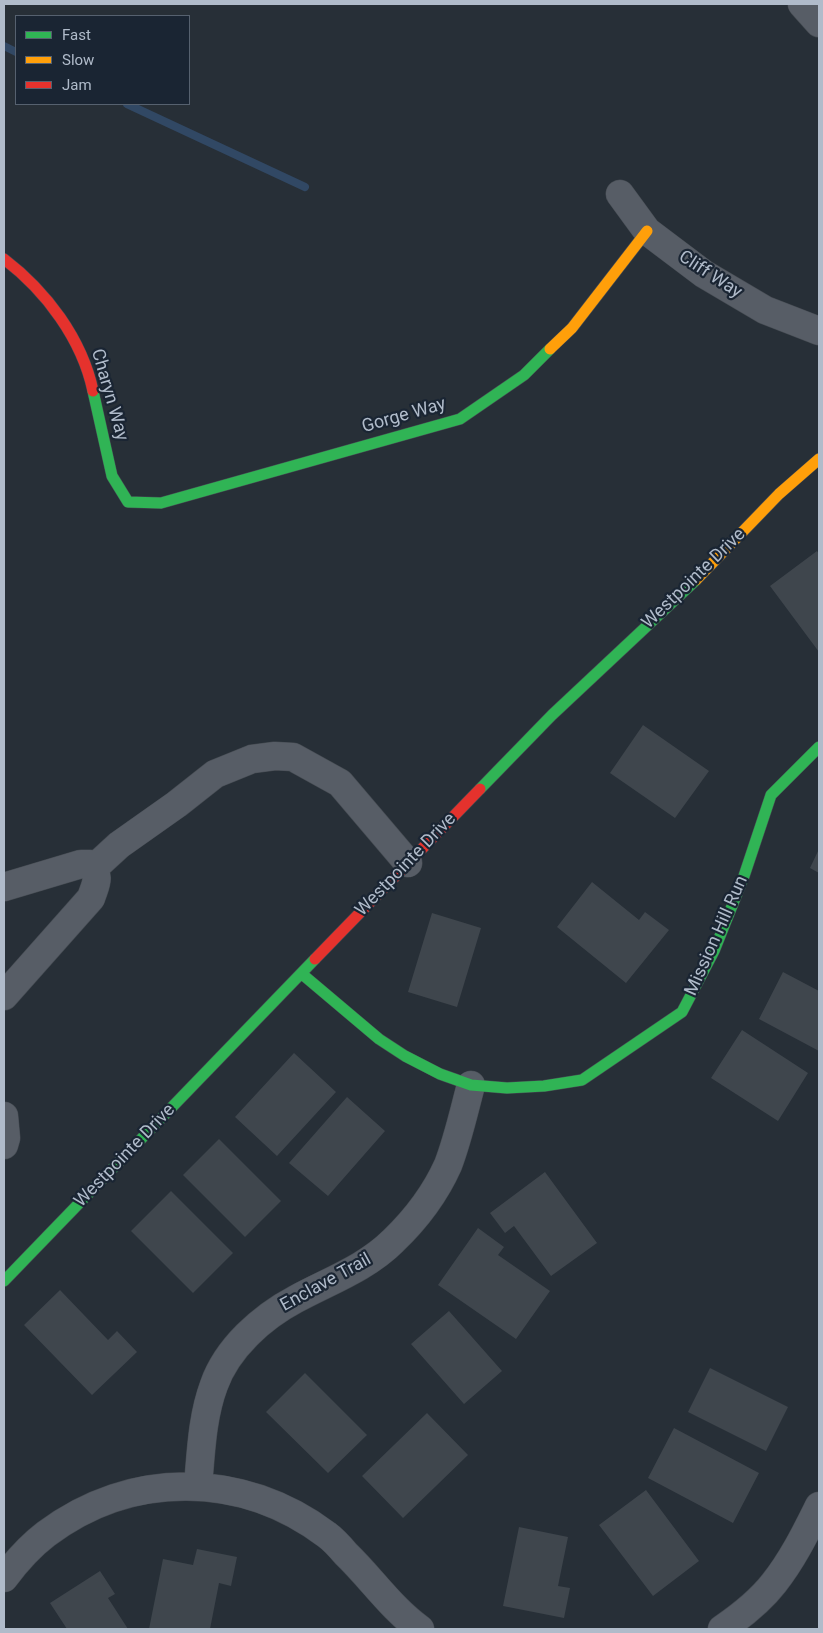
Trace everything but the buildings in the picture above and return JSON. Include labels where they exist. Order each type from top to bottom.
[{"type":"street","points":[[802,4],[819,23]]},
{"type":"street","name":"Cliff Way","points":[[620,194],[647,231],[704,274],[764,310],[819,331]]},
{"type":"street","name":"Gorge Way","points":[[128,502],[161,503],[460,419],[524,375],[572,328],[647,231]]},
{"type":"street","name":"Charyn Way","points":[[4,259],[17,269],[43,297],[76,343],[90,381],[112,476],[128,502]]},
{"type":"street","name":"Westpointe Drive","points":[[4,1281],[552,715],[693,583],[779,494],[819,460]]},
{"type":"street","name":"Mission Hill Run","points":[[302,974],[364,1027],[405,1056],[440,1074],[471,1085],[507,1088],[544,1086],[582,1080],[682,1012],[714,951],[741,885],[771,795],[819,747]]},
{"type":"street","points":[[94,868],[120,845],[215,774],[252,759],[275,756],[293,757],[340,783],[408,863]]},
{"type":"street","points":[[4,888],[80,864],[90,864],[96,872],[97,880],[91,898],[4,996]]},
{"type":"street","name":"Enclave Trail","points":[[198,1486],[206,1414],[214,1384],[228,1358],[270,1314],[363,1265],[392,1243],[415,1218],[434,1192],[448,1164],[471,1085]]},
{"type":"street","points":[[4,1116],[6,1138],[4,1145]]},
{"type":"street","points":[[4,1578],[21,1556],[44,1535],[72,1516],[104,1501],[136,1491],[198,1486],[245,1494],[289,1511],[328,1536],[356,1564],[385,1598],[420,1629]]},
{"type":"street","points":[[722,1629],[747,1611],[774,1584],[799,1546],[819,1506]]},
{"type":"waterway","points":[[4,46],[15,52]]},
{"type":"waterway","points":[[129,105],[305,187]]},
{"type":"traffic: fast","points":[[93,391],[112,476],[128,502],[161,503],[460,419],[524,375],[550,349]]},
{"type":"traffic: fast","points":[[480,789],[552,715],[696,580]]},
{"type":"traffic: fast","points":[[302,974],[379,1039],[405,1056],[440,1074],[471,1085],[507,1088],[544,1086],[582,1080],[682,1012],[714,951],[744,876],[771,795],[819,747]]},
{"type":"traffic: fast","points":[[4,1281],[315,959]]},
{"type":"traffic: slow","points":[[550,349],[572,328],[647,231]]},
{"type":"traffic: slow","points":[[696,580],[779,494],[819,459]]},
{"type":"traffic: jam","points":[[4,259],[34,286],[60,318],[80,353],[93,391]]},
{"type":"traffic: jam","points":[[315,959],[480,789]]}]
